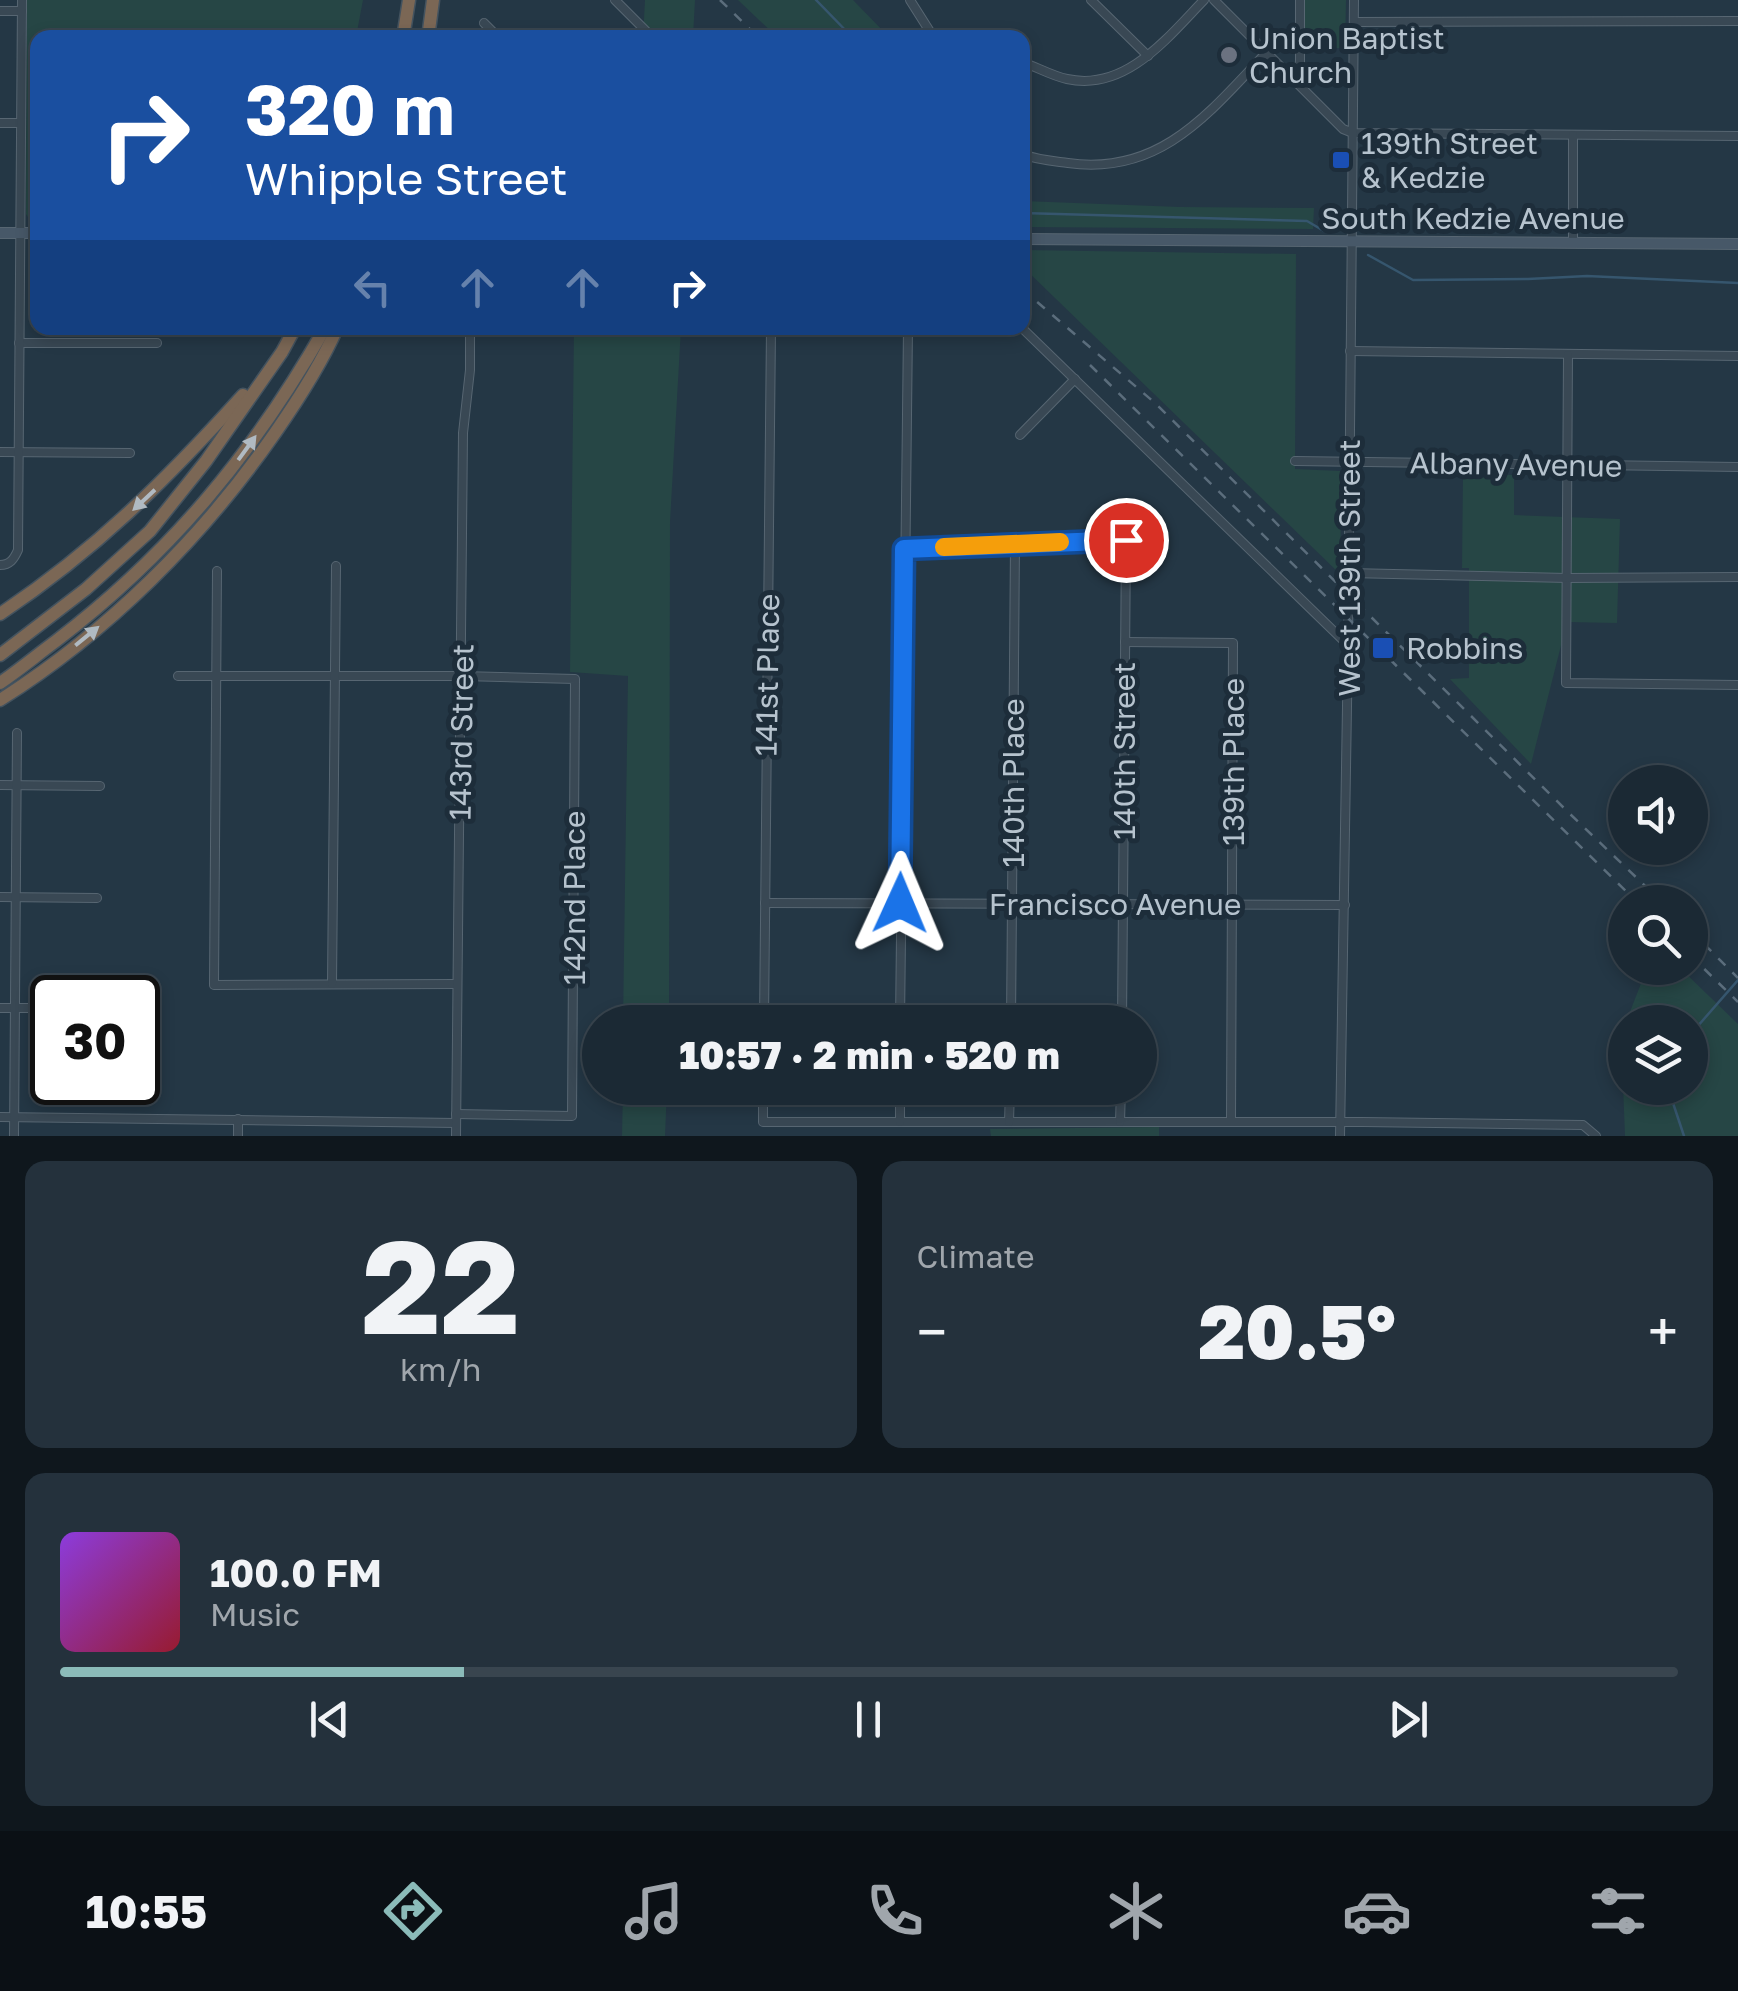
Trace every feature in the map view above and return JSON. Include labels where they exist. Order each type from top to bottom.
[{"type":"highway","points":[[405,30],[409,0]]},
{"type":"highway","points":[[429,30],[433,0]]},
{"type":"highway","points":[[0,654],[86,589],[150,530],[206,461],[291,335]]},
{"type":"highway","points":[[2,695],[159,552],[221,485],[284,397],[321,335]]},
{"type":"highway","points":[[2,695],[83,640],[144,587],[204,524],[279,427],[333,335]]},
{"type":"highway","points":[[0,614],[61,572],[142,502],[282,352]]},
{"type":"main road","points":[[0,232],[30,233]]},
{"type":"main road","name":"South Kedzie Avenue","points":[[1030,240],[1738,244]]},
{"type":"street","points":[[3,565],[14,560],[18,550],[22,0]]},
{"type":"street","points":[[614,0],[645,30]]},
{"type":"street","points":[[910,0],[929,30]]},
{"type":"street","points":[[1091,0],[1148,56]]},
{"type":"street","points":[[1030,65],[1066,79],[1090,81],[1120,74],[1148,56],[1204,0]]},
{"type":"street","points":[[1214,0],[1344,129],[1353,133],[1738,136]]},
{"type":"street","points":[[1294,81],[1300,62],[1300,0]]},
{"type":"street","name":"West 139th Street","points":[[1340,1136],[1354,0]]},
{"type":"street","points":[[0,11],[22,11]]},
{"type":"street","points":[[1354,22],[1738,21]]},
{"type":"street","points":[[1030,156],[1080,165],[1116,164],[1139,158],[1180,138],[1266,54]]},
{"type":"street","points":[[0,123],[21,123]]},
{"type":"street","points":[[1573,135],[1573,243]]},
{"type":"street","name":"143rd Street","points":[[456,1136],[464,433],[470,335]]},
{"type":"street","name":"141st Place","points":[[764,1005],[771,335]]},
{"type":"street","points":[[900,1005],[908,335]]},
{"type":"street","points":[[1029,335],[1348,645]]},
{"type":"street","points":[[19,342],[157,343]]},
{"type":"street","points":[[1350,350],[1738,356]]},
{"type":"street","points":[[1568,355],[1566,683],[1738,685]]},
{"type":"street","points":[[1020,435],[1076,379]]},
{"type":"street","points":[[0,452],[130,453]]},
{"type":"street","name":"Albany Avenue","points":[[1295,461],[1738,466]]},
{"type":"street","name":"140th Street","points":[[1015,544],[1126,540],[1122,1005]]},
{"type":"street","points":[[904,549],[1015,544]]},
{"type":"street","name":"140th Place","points":[[1010,1005],[1015,544]]},
{"type":"street","points":[[332,984],[336,566]]},
{"type":"street","points":[[217,572],[214,984],[457,984]]},
{"type":"street","points":[[1349,574],[1738,577]]},
{"type":"street","name":"139th Place","points":[[1125,642],[1233,643],[1231,1122]]},
{"type":"street","points":[[178,676],[462,676]]},
{"type":"street","name":"142nd Place","points":[[456,1119],[572,1116],[576,680],[462,676]]},
{"type":"street","points":[[14,1136],[17,734]]},
{"type":"street","points":[[0,785],[100,786]]},
{"type":"street","points":[[0,897],[97,898]]},
{"type":"street","name":"Francisco Avenue","points":[[765,903],[1345,905]]},
{"type":"street","points":[[0,1008],[30,1008]]},
{"type":"street","points":[[762,1105],[762,1122],[1436,1122],[1583,1125],[1596,1136]]},
{"type":"street","points":[[900,1105],[900,1122]]},
{"type":"street","points":[[1009,1122],[1010,1105]]},
{"type":"street","points":[[1120,1105],[1120,1122]]},
{"type":"street","points":[[0,1118],[456,1119]]},
{"type":"street","points":[[238,1119],[238,1136]]},
{"type":"green space","points":[[27,0],[363,0],[357,30],[30,30],[30,220],[26,214]]},
{"type":"green space","points":[[645,0],[695,0],[693,30],[643,30]]},
{"type":"green space","points":[[738,0],[853,0],[882,30],[770,30]]},
{"type":"green space","points":[[1303,0],[1346,0],[1345,48],[1303,48]]},
{"type":"green space","points":[[1030,201],[1314,208],[1313,229],[1030,227]]},
{"type":"green space","points":[[1030,250],[1296,254],[1295,469],[1340,471],[1341,575],[1030,274]]},
{"type":"green space","points":[[574,335],[681,335],[670,522],[669,1005],[623,1005],[628,676],[570,672]]},
{"type":"green space","points":[[1463,474],[1514,475],[1514,515],[1620,519],[1617,623],[1567,622],[1531,764],[1450,679],[1469,678],[1469,568],[1462,568]]},
{"type":"green space","points":[[1640,985],[1698,985],[1738,1024],[1738,1136],[1625,1136],[1624,1105],[1708,1105],[1708,1005],[1633,1005]]},
{"type":"green space","points":[[623,1105],[666,1105],[665,1136],[622,1136]]},
{"type":"green space","points":[[1159,1127],[1159,1136],[991,1136],[990,1129]]},
{"type":"waterway","points":[[816,0],[845,30]]},
{"type":"waterway","points":[[1030,213],[1307,221],[1324,231]]},
{"type":"waterway","points":[[1368,255],[1413,280],[1587,276],[1738,283]]},
{"type":"waterway","points":[[1708,1014],[1738,980]]},
{"type":"waterway","points":[[1674,1105],[1684,1136]]},
{"type":"railway","points":[[720,0],[751,30]]},
{"type":"railway","points":[[1030,296],[1155,403],[1644,885]]},
{"type":"railway","points":[[1090,365],[1620,885]]},
{"type":"railway","points":[[1708,948],[1738,978]]},
{"type":"railway","points":[[1708,973],[1738,1002]]},
{"type":"slow traffic","points":[[944,547],[1060,542]]},
{"type":"place","name":"Union Baptist Church","points":[[1229,55]]},
{"type":"place","name":"139th Street & Kedzie","points":[[1341,160]]},
{"type":"place","name":"Robbins","points":[[1383,648]]},
{"type":"route","points":[[900,903],[904,549],[1126,540]]}]
